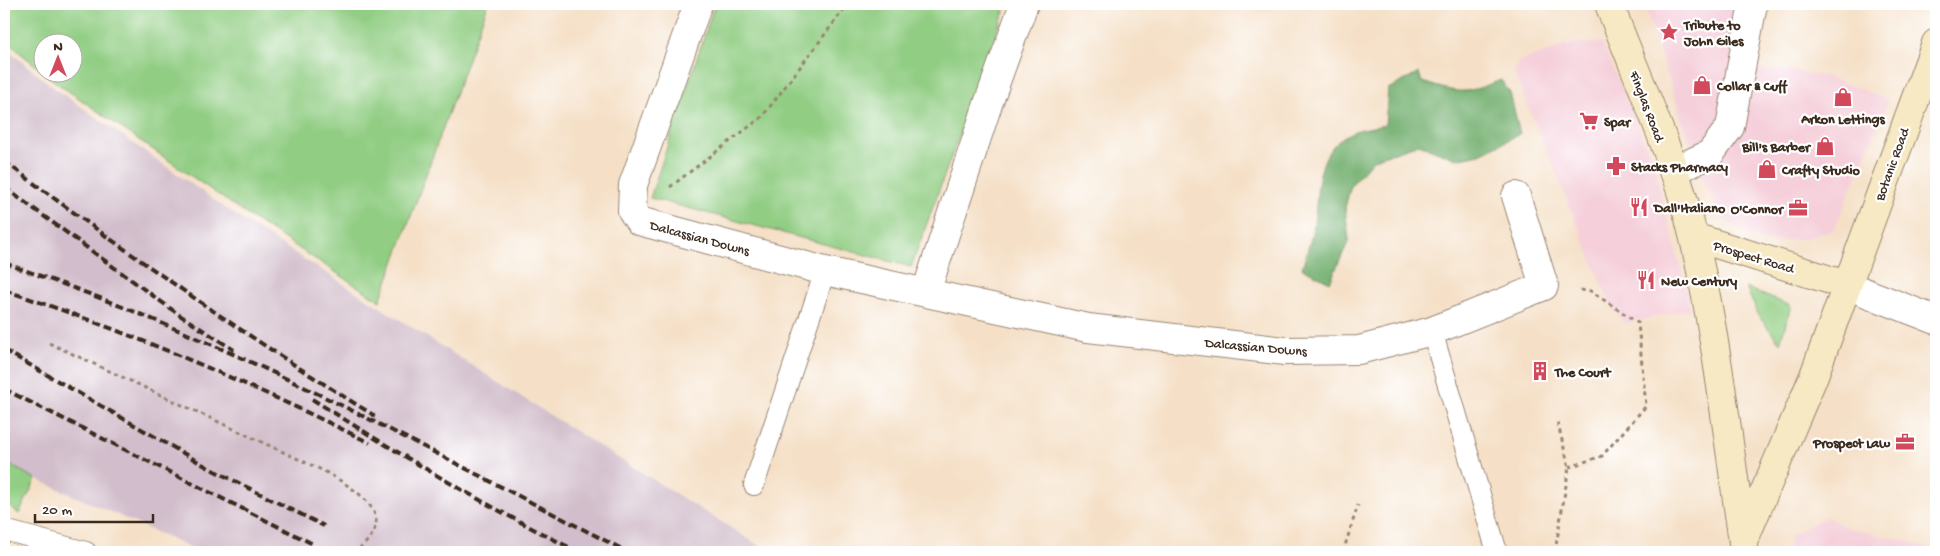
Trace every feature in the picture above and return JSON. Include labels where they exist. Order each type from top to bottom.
[{"type":"main road","name":"Finglas Road","points":[[1609,4],[1673,172],[1694,237]]},
{"type":"main road","name":"Botanic Road","points":[[1846,285],[1936,43]]},
{"type":"main road","name":"Prospect Road","points":[[1694,237],[1846,285],[1813,378],[1743,547],[1709,311],[1694,237]]},
{"type":"street","points":[[632,212],[633,185],[698,4]]},
{"type":"street","points":[[926,292],[986,110],[1024,4]]},
{"type":"street","points":[[1673,172],[1710,154],[1730,127],[1753,4]]},
{"type":"street","points":[[1516,196],[1544,286]]},
{"type":"street","name":"Dalcassian Downs","points":[[632,212],[639,221],[825,270],[1088,328],[1285,351],[1359,350],[1432,331],[1544,286]]},
{"type":"street","points":[[1846,285],[1936,320]]},
{"type":"lane","points":[[754,485],[825,270]]},
{"type":"lane","points":[[1432,331],[1497,552]]},
{"type":"lane","points":[[4,530],[86,552]]},
{"type":"path","points":[[632,212],[671,186],[762,117],[848,4]]},
{"type":"path","points":[[1544,286],[1591,291],[1638,323],[1646,406],[1602,456],[1570,467]]},
{"type":"path","points":[[49,343],[324,471],[349,485],[372,507],[376,523],[369,539],[356,552]]},
{"type":"path","points":[[1555,552],[1570,467],[1557,421]]},
{"type":"path","points":[[1343,552],[1358,506]]},
{"type":"shaded area","points":[[1644,4],[1756,4],[1754,69],[1795,71],[1829,77],[1889,100],[1834,230],[1808,238],[1774,242],[1746,234],[1723,219],[1699,171]]},
{"type":"shaded area","points":[[1575,43],[1602,43],[1653,161],[1691,309],[1624,324],[1611,305],[1514,73],[1519,61]]},
{"type":"shaded area","points":[[4,47],[32,70],[32,82],[47,82],[244,221],[602,448],[763,548],[774,552],[201,552],[36,479],[4,462]]},
{"type":"shaded area","points":[[1826,517],[1849,528],[1907,541],[1936,552],[1788,552],[1790,536]]},
{"type":"green space","points":[[4,4],[488,4],[380,301],[246,214],[55,82],[82,82],[82,32],[32,32],[32,63],[4,39]]},
{"type":"green space","points":[[715,4],[1007,4],[911,267],[650,198]]},
{"type":"green space","points":[[1419,73],[1422,82],[1454,91],[1478,88],[1501,80],[1510,93],[1520,134],[1480,154],[1456,159],[1419,144],[1374,159],[1351,185],[1345,208],[1349,240],[1330,282],[1302,268],[1313,229],[1318,183],[1325,158],[1332,147],[1342,138],[1355,131],[1385,125],[1388,89]]},
{"type":"green space","points":[[1746,288],[1791,306],[1780,343],[1760,318]]},
{"type":"green space","points":[[4,462],[36,479],[19,514],[4,502]]},
{"type":"railway","points":[[4,161],[186,293],[375,416]]},
{"type":"railway","points":[[4,187],[178,314],[234,350]]},
{"type":"railway","points":[[4,263],[85,292],[284,377],[628,552]]},
{"type":"railway","points":[[4,290],[98,323],[190,360],[281,400],[370,443]]},
{"type":"railway","points":[[4,350],[209,468],[324,526]]},
{"type":"railway","points":[[4,389],[315,545]]},
{"type":"railway","points":[[312,399],[444,479],[511,517],[579,552]]},
{"type":"place","name":"Tribute to John Giles","points":[[1669,32]]},
{"type":"place","name":"Collar & Cuff","points":[[1702,85]]},
{"type":"place","name":"Arkon Lettings","points":[[1843,97]]},
{"type":"place","name":"Spar","points":[[1589,121]]},
{"type":"place","name":"Bill's Barber","points":[[1825,146]]},
{"type":"place","name":"Stacks Pharmacy","points":[[1616,166]]},
{"type":"place","name":"Crafty Studio","points":[[1767,169]]},
{"type":"place","name":"Dall'Italiano","points":[[1639,207]]},
{"type":"place","name":"O'Connor","points":[[1798,208]]},
{"type":"place","name":"New Century","points":[[1646,280]]},
{"type":"place","name":"The Court","points":[[1540,371]]},
{"type":"place","name":"Prospect Law","points":[[1905,442]]}]
